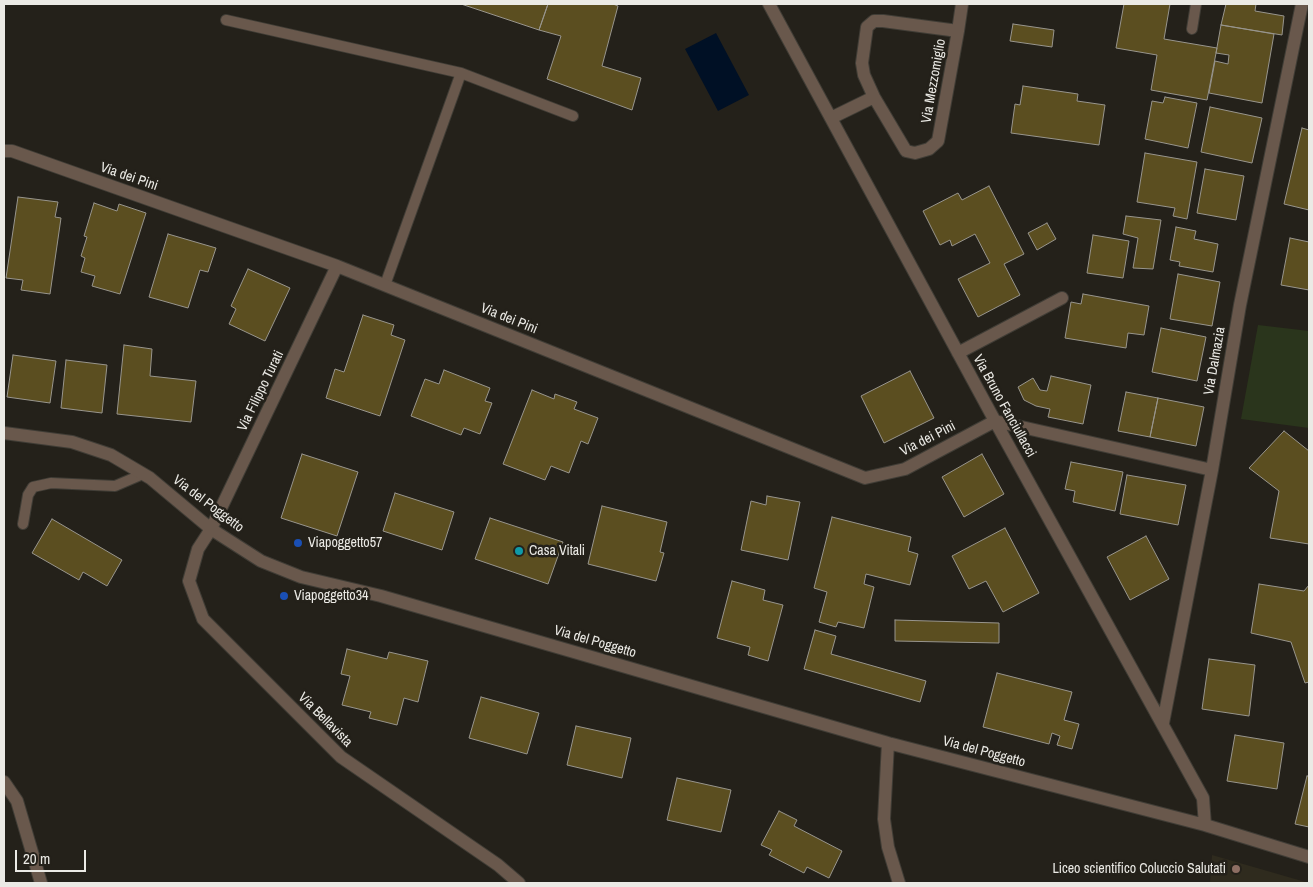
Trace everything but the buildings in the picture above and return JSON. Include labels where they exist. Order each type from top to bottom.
[{"type":"street","name":"Via Bruno Fanciullacci","points":[[768,4],[1203,798],[1205,826]]},
{"type":"street","name":"Via Mezzomiglio","points":[[958,31],[883,21],[874,21],[868,27],[862,63],[864,75],[874,97],[906,151],[915,153],[929,149],[938,141],[958,31],[962,4]]},
{"type":"street","name":"Via Dalmazia","points":[[1163,723],[1212,470],[1240,304],[1302,4]]},
{"type":"street","points":[[831,118],[874,97]]},
{"type":"street","name":"Via dei Pini","points":[[4,151],[12,151],[338,266],[865,478],[906,469],[995,421]]},
{"type":"street","name":"Via Filippo Turati","points":[[211,529],[338,266]]},
{"type":"street","points":[[958,353],[1062,298]]},
{"type":"street","points":[[995,421],[1212,470]]},
{"type":"street","name":"Via del Poggetto","points":[[4,433],[72,442],[111,455],[150,478],[211,529],[261,561],[301,576],[381,596],[888,743],[1205,826],[1309,857]]},
{"type":"street","name":"Via Bellavista","points":[[211,529],[198,549],[189,581],[203,619],[341,757],[498,865],[519,883]]},
{"type":"street","points":[[888,743],[884,819],[888,847],[900,883]]},
{"type":"street","points":[[4,782],[17,801],[41,883]]},
{"type":"lane","points":[[1192,29],[1196,4]]},
{"type":"lane","points":[[226,20],[461,73],[573,116]]},
{"type":"lane","points":[[385,285],[461,73]]},
{"type":"lane","points":[[23,524],[28,495],[33,487],[51,483],[115,486],[143,474]]},
{"type":"shaded area","name":"Liceo scientifico Coluccio Salutati","points":[[1212,855],[1309,883],[1210,883]]},
{"type":"green space","points":[[1258,325],[1309,331],[1309,428],[1241,419]]},
{"type":"water","points":[[716,33],[749,95],[718,111],[685,49]]},
{"type":"place","name":"Viapoggetto57","points":[[298,543]]},
{"type":"place","name":"Casa Vitali","points":[[519,551]]},
{"type":"place","name":"Viapoggetto34","points":[[284,596]]},
{"type":"place","name":"Liceo scientifico Coluccio Salutati","points":[[1236,869]]}]
